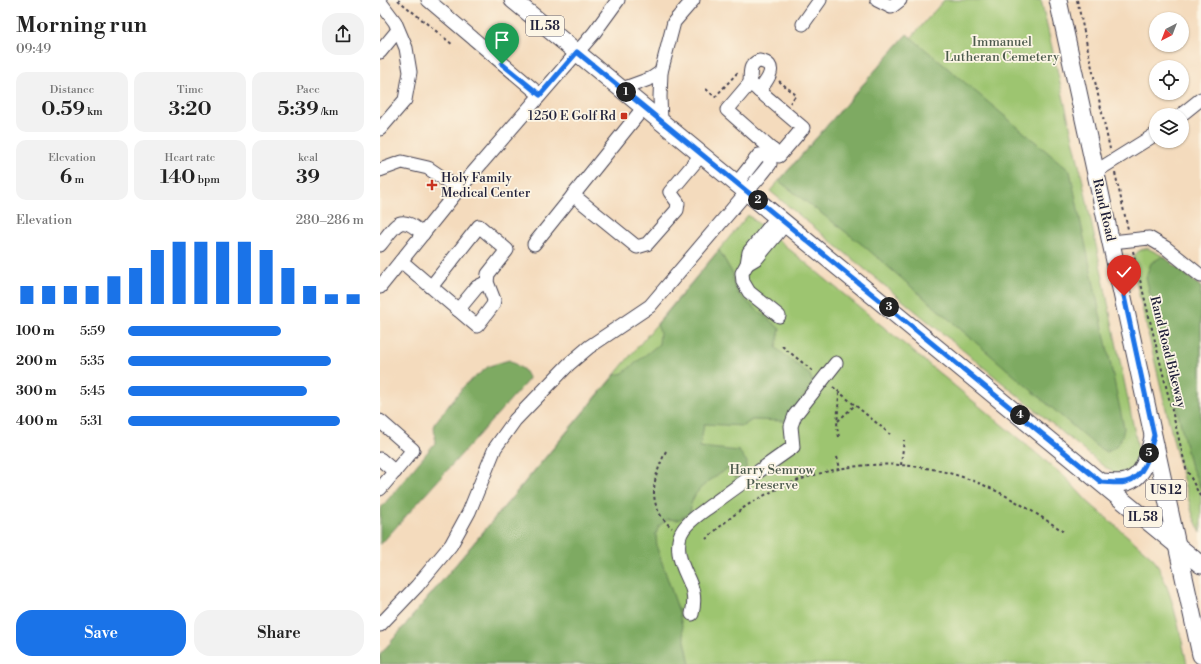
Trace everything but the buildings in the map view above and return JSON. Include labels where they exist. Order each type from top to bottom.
[{"type":"main road","name":"IL 58","points":[[513,0],[1201,565]]},
{"type":"main road","name":"Rand Road","points":[[1058,0],[1201,654]]},
{"type":"main road","points":[[1101,482],[1128,482],[1136,477],[1148,457],[1154,435]]},
{"type":"street","points":[[428,0],[540,95]]},
{"type":"street","points":[[380,287],[459,189],[596,31],[618,0]]},
{"type":"street","points":[[661,121],[661,72],[674,22],[693,0]]},
{"type":"street","points":[[804,24],[820,0]]},
{"type":"street","points":[[877,0],[891,7],[900,0]]},
{"type":"street","points":[[380,2],[395,22],[406,48],[410,72],[405,100],[380,129]]},
{"type":"street","points":[[380,52],[398,30]]},
{"type":"street","points":[[622,89],[652,78],[661,72]]},
{"type":"street","points":[[755,87],[803,128],[779,156],[771,152],[727,110],[755,87]]},
{"type":"street","points":[[1189,109],[1201,99]]},
{"type":"street","points":[[534,244],[644,107]]},
{"type":"street","points":[[1095,172],[1149,138]]},
{"type":"street","points":[[380,625],[417,586],[451,545],[469,512],[496,448],[515,420],[563,370],[589,347],[650,306],[742,187],[770,164],[771,152]]},
{"type":"street","points":[[573,195],[637,247],[647,244],[677,210],[678,203],[670,192],[702,154]]},
{"type":"street","points":[[380,170],[402,162],[428,168],[459,189]]},
{"type":"street","points":[[779,316],[749,292],[743,282],[742,273],[747,264],[757,258],[782,220]]},
{"type":"street","points":[[380,245],[394,227],[401,223],[406,222],[412,225],[423,234]]},
{"type":"street","points":[[401,261],[431,287],[458,310],[478,326],[493,305],[494,300],[488,282],[488,274],[507,250],[479,226],[431,287]]},
{"type":"street","points":[[1112,242],[1149,238],[1166,248],[1201,276]]},
{"type":"street","points":[[458,310],[477,287],[488,282]]},
{"type":"street","points":[[692,614],[695,602],[692,586],[679,554],[678,537],[684,528],[702,513],[793,447],[791,426],[795,415],[836,363]]},
{"type":"street","points":[[380,421],[413,450],[380,489]]},
{"type":"street","points":[[380,459],[395,472]]},
{"type":"path","points":[[398,0],[453,45]]},
{"type":"path","points":[[1077,0],[1127,224]]},
{"type":"path","name":"Rand Road Bikeway","points":[[1134,255],[1186,468],[1201,498]]},
{"type":"path","points":[[782,346],[890,434]]},
{"type":"path","points":[[839,393],[839,437]]},
{"type":"path","points":[[838,422],[855,405]]},
{"type":"path","points":[[901,465],[904,440]]},
{"type":"path","points":[[666,451],[656,473],[654,489],[656,502],[663,520],[680,534]]},
{"type":"path","points":[[837,457],[840,468]]},
{"type":"path","points":[[706,539],[732,516],[756,500],[808,476],[840,468],[860,465],[901,465],[955,474],[976,482],[1013,500],[1063,531]]},
{"type":"green space","name":"Immanuel Lutheran Cemetery","points":[[944,0],[1041,0],[1083,182],[1139,453],[1138,461],[1129,472],[1114,473],[1102,465],[770,191],[907,34],[911,38]]},
{"type":"green space","points":[[907,34],[1070,171],[1124,428],[1119,443],[1114,448],[1106,452],[1096,446],[864,246],[779,181]]},
{"type":"green space","name":"Harry Semrow Preserve","points":[[748,215],[1065,477],[1088,502],[1153,558],[1165,581],[1170,595],[1187,664],[380,664],[380,655]]},
{"type":"green space","points":[[1147,248],[1163,256],[1201,287],[1201,533],[1193,516],[1178,460],[1132,265],[1133,258],[1136,254]]},
{"type":"green space","points":[[719,250],[733,274],[733,282],[739,295],[780,329],[776,348],[810,375],[813,384],[786,421],[752,420],[743,426],[704,424],[700,447],[739,451],[747,462],[745,472],[736,478],[727,469],[708,482],[697,492],[693,498],[690,513],[678,520],[668,519],[659,526],[656,534],[657,548],[679,612],[690,664],[380,664],[380,655],[615,375],[623,373],[659,344],[660,332],[657,325]]},
{"type":"green space","points":[[1163,256],[1201,287],[1201,489],[1190,464],[1146,277],[1151,263]]},
{"type":"green space","points":[[509,360],[524,370],[529,379],[380,545],[380,509],[435,443],[434,424],[464,386],[489,366]]},
{"type":"place","name":"1250 E Golf Rd","points":[[624,116]]},
{"type":"place","name":"Holy Family Medical Center","points":[[432,185]]},
{"type":"route","points":[[502,64],[540,95],[577,52],[1101,482],[1128,482],[1136,477],[1148,457],[1154,435],[1124,296]]}]
